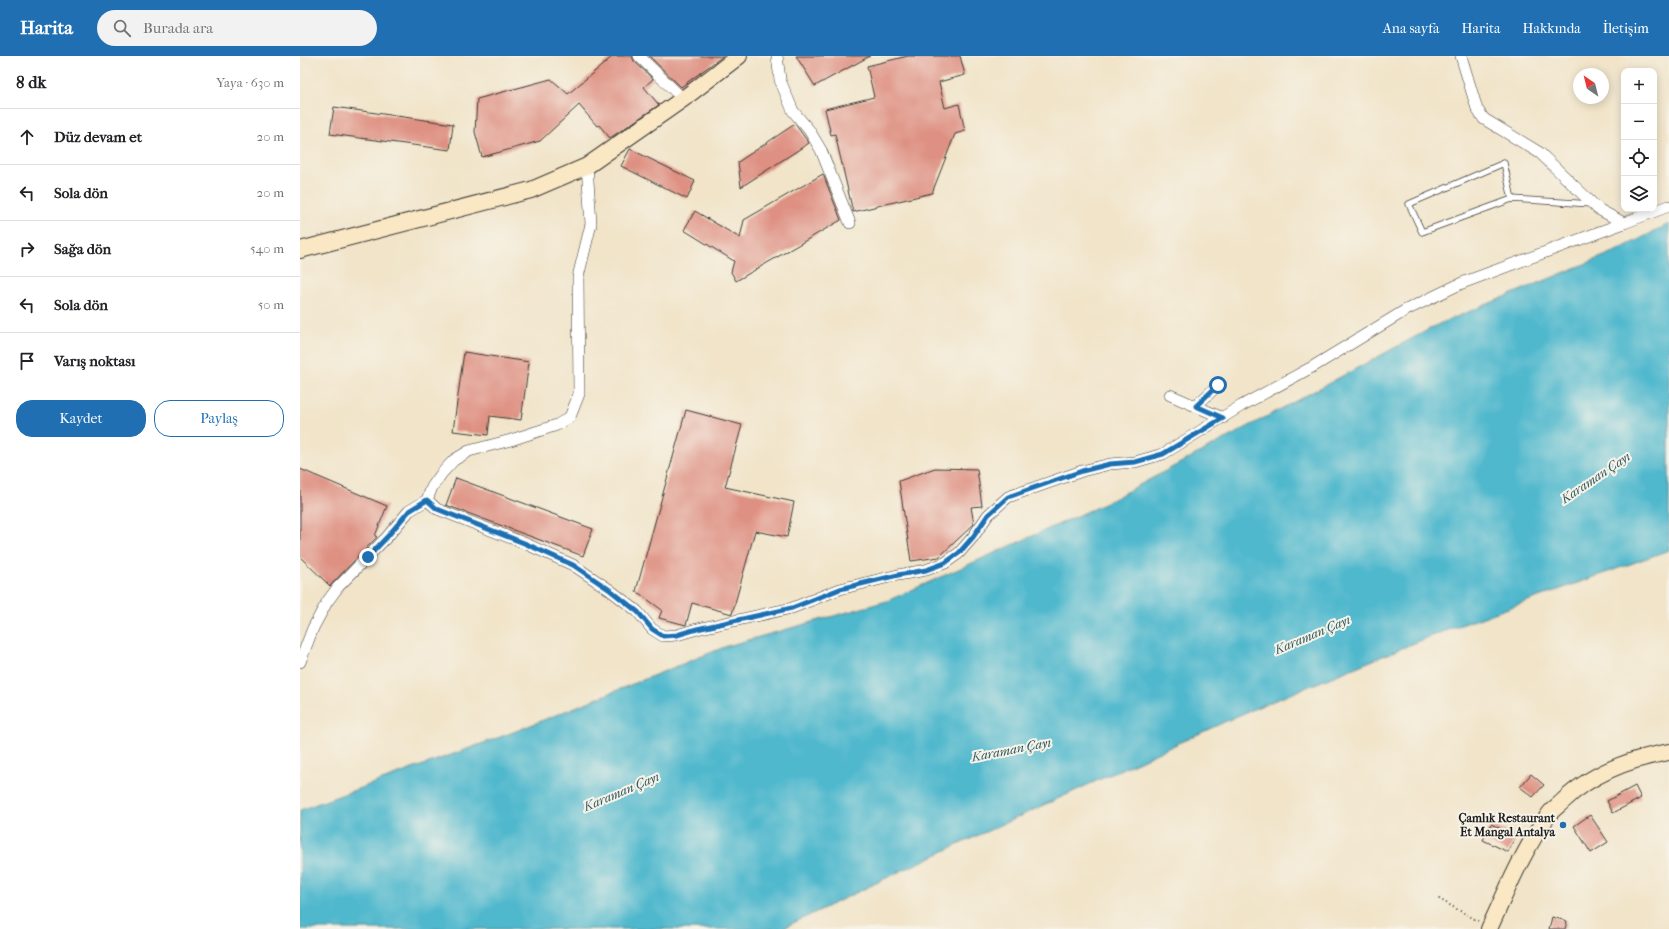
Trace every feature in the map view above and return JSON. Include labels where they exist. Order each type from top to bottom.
[{"type":"street","points":[[640,56],[682,99]]},
{"type":"street","points":[[300,250],[531,190],[587,166],[682,99],[739,56]]},
{"type":"street","points":[[777,56],[780,80],[793,111],[809,130],[821,150],[850,223]]},
{"type":"street","points":[[1461,56],[1477,110],[1484,119],[1540,153],[1592,204],[1598,209],[1624,223]]},
{"type":"street","points":[[300,662],[313,628],[327,602],[409,511],[427,500],[432,486],[454,460],[469,451],[511,440],[557,425],[570,417],[579,394],[578,277],[590,224],[587,166]]},
{"type":"street","points":[[427,500],[437,509],[524,543],[573,565],[610,590],[638,612],[652,629],[663,636],[677,635],[697,629],[792,608],[840,589],[932,568],[945,563],[959,553],[973,537],[988,515],[1008,497],[1082,471],[1110,464],[1135,462],[1163,454],[1314,366],[1406,310],[1462,283],[1669,206]]},
{"type":"street","points":[[1196,406],[1218,385]]},
{"type":"street","points":[[1170,395],[1223,418]]},
{"type":"street","points":[[1489,928],[1525,854],[1550,812],[1576,788],[1607,770],[1644,756],[1669,752]]},
{"type":"lane","points":[[1512,199],[1504,163],[1409,204],[1422,232],[1512,199],[1592,204]]},
{"type":"path","points":[[1438,900],[1489,928]]},
{"type":"water","name":"Karaman Çayı","points":[[1669,224],[1669,550],[1439,633],[1244,713],[901,871],[781,929],[300,929],[300,810],[511,733],[727,646],[887,601],[1104,504],[1439,324],[1614,252]]},
{"type":"building","points":[[613,56],[632,56],[634,61],[653,79],[644,87],[659,105],[610,138],[599,125],[597,126],[579,105],[540,141],[482,157],[475,132],[477,99],[551,79],[568,94]]},
{"type":"building","points":[[649,56],[723,56],[681,87]]},
{"type":"building","points":[[796,56],[870,56],[815,86]]},
{"type":"building","points":[[908,56],[960,56],[965,75],[939,82],[945,108],[959,104],[965,131],[955,134],[932,193],[853,212],[835,134],[831,135],[825,109],[874,97],[867,66]]},
{"type":"building","points":[[334,107],[453,124],[450,150],[330,134]]},
{"type":"building","points":[[795,124],[809,143],[741,187],[738,162]]},
{"type":"building","points":[[630,149],[695,181],[687,199],[621,166]]},
{"type":"building","points":[[823,174],[841,220],[736,281],[731,272],[734,261],[684,230],[695,211],[740,238],[744,220]]},
{"type":"building","points":[[464,352],[529,362],[521,420],[490,416],[488,435],[453,431]]},
{"type":"building","points":[[686,410],[742,425],[725,487],[794,502],[787,537],[755,531],[732,614],[692,603],[686,625],[659,618],[662,610],[636,591]]},
{"type":"building","points":[[935,468],[977,469],[982,506],[971,507],[974,524],[939,557],[911,561],[899,481]]},
{"type":"building","points":[[300,469],[387,506],[375,536],[377,537],[330,586],[300,557]]},
{"type":"building","points":[[456,478],[593,529],[583,556],[446,505]]},
{"type":"building","points":[[1531,774],[1544,785],[1533,797],[1520,787]]},
{"type":"building","points":[[1635,786],[1641,798],[1613,813],[1607,801]]},
{"type":"building","points":[[1590,815],[1608,842],[1591,853],[1574,826]]},
{"type":"building","points":[[1491,824],[1516,836],[1508,852],[1483,840]]},
{"type":"building","points":[[1552,917],[1567,921],[1565,929],[1549,929]]},
{"type":"place","name":"Çamlık Restaurant Et Mangal Antalya","points":[[1563,825]]},
{"type":"route","points":[[368,557],[409,511],[427,500],[437,509],[524,543],[573,565],[610,590],[638,612],[652,629],[663,636],[677,635],[697,629],[792,608],[840,589],[926,570],[945,563],[959,553],[973,537],[988,515],[1008,497],[1082,471],[1110,464],[1135,462],[1163,454],[1223,418],[1196,406],[1218,385]]}]
